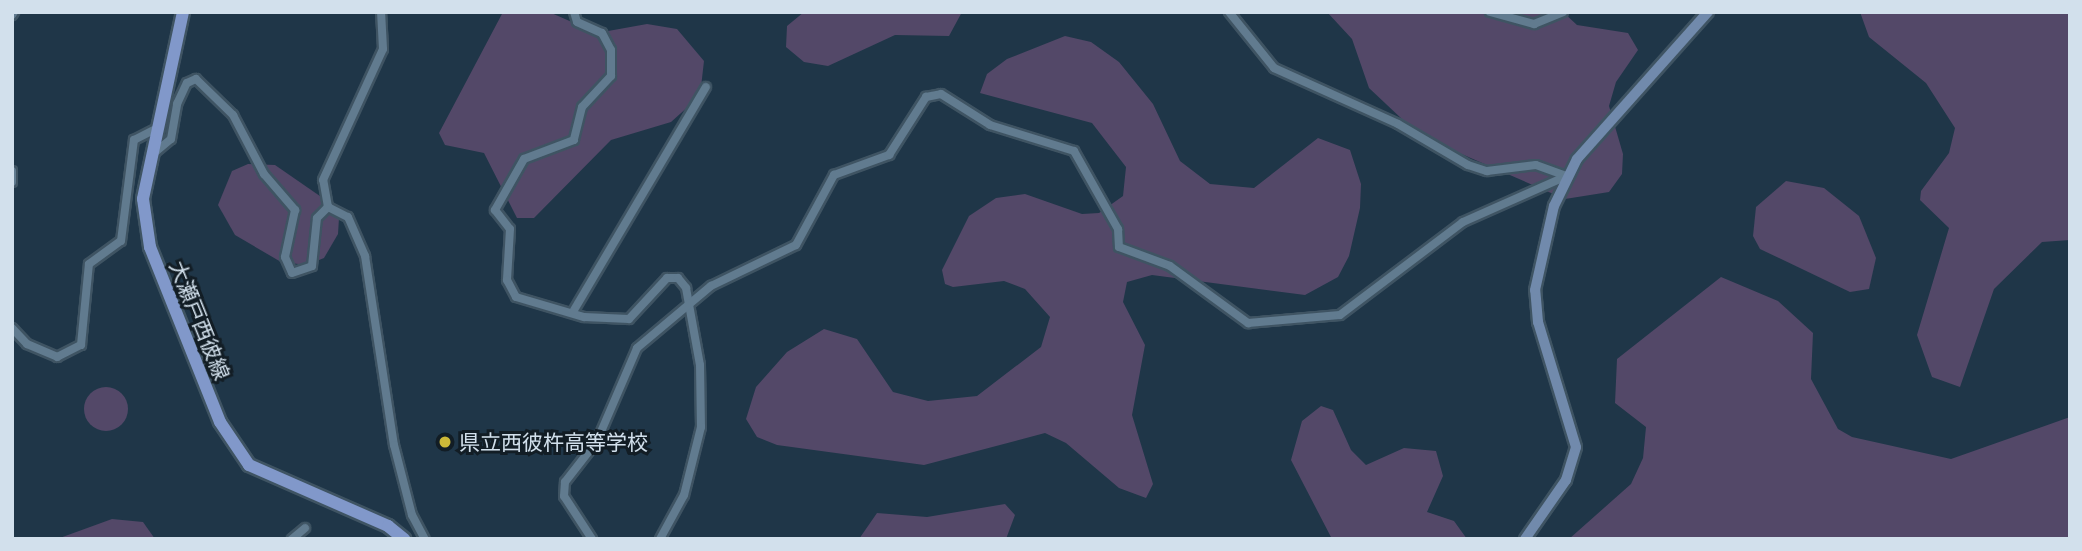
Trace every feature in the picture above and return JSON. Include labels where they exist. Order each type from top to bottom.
[{"type":"main road","name":"大瀬戸西彼線","points":[[183,12],[147,158],[146,233],[233,444],[248,465],[278,483],[388,526],[404,539]]},
{"type":"street","points":[[328,207],[323,180],[383,49],[381,12]]},
{"type":"street","points":[[574,12],[577,22],[602,33],[611,50],[611,76],[582,107],[574,140],[539,159],[524,159],[495,210],[510,229],[507,280],[516,297],[574,310],[584,317],[629,320],[667,278],[678,278],[691,304],[701,428],[684,495],[660,539]]},
{"type":"street","points":[[1229,12],[1275,68],[1398,124],[1468,165],[1487,171],[1536,165],[1567,176]]},
{"type":"street","points":[[1490,12],[1534,24],[1563,12]]},
{"type":"street","points":[[1525,539],[1566,480],[1576,447],[1538,322],[1535,290],[1567,176],[1708,12]]},
{"type":"street","points":[[147,158],[171,139],[177,104],[187,83],[196,79],[233,115],[264,174],[295,210],[285,257],[292,273],[313,266],[317,218],[328,207]]},
{"type":"street","points":[[574,310],[706,87]]},
{"type":"street","points":[[592,539],[564,496],[565,482],[597,441],[637,348],[711,286],[796,246],[834,175],[879,163],[896,146],[913,110],[926,97],[941,94],[990,125],[1074,151],[1118,229],[1119,247],[1170,266],[1248,323],[1340,315],[1463,222],[1567,176]]},
{"type":"street","points":[[12,328],[27,344],[57,357],[81,345],[89,264],[121,241],[134,140],[154,130]]},
{"type":"street","points":[[12,171],[12,183]]},
{"type":"street","points":[[328,207],[348,217],[365,256],[392,433],[412,515],[425,539]]},
{"type":"street","points":[[292,539],[304,528]]},
{"type":"shaded area","points":[[503,12],[549,12],[597,33],[647,24],[677,29],[704,61],[700,96],[671,122],[611,140],[534,218],[517,218],[484,153],[445,145],[439,133]]},
{"type":"shaded area","points":[[804,12],[962,12],[949,36],[895,35],[828,66],[804,62],[786,47],[787,26]]},
{"type":"shaded area","points":[[1327,12],[1563,12],[1577,25],[1628,33],[1638,50],[1616,82],[1609,106],[1623,154],[1622,174],[1609,192],[1565,199],[1420,136],[1369,88],[1352,39]]},
{"type":"shaded area","points":[[1860,12],[2070,12],[2070,240],[2042,242],[1994,289],[1960,387],[1932,377],[1917,335],[1949,228],[1920,200],[1921,191],[1949,153],[1955,128],[1926,83],[1869,37]]},
{"type":"shaded area","points":[[1065,36],[1091,42],[1119,62],[1153,104],[1180,161],[1210,184],[1254,188],[1318,138],[1350,150],[1361,184],[1360,208],[1349,256],[1338,277],[1305,295],[1152,275],[1127,282],[1123,302],[1145,345],[1132,415],[1153,484],[1146,498],[1119,488],[1066,443],[1045,433],[924,465],[777,445],[757,437],[746,419],[756,387],[787,352],[824,329],[857,339],[893,392],[928,401],[977,396],[1041,347],[1050,317],[1025,289],[1004,281],[953,287],[945,284],[942,270],[969,216],[996,198],[1025,194],[1082,214],[1099,213],[1123,196],[1126,167],[1092,123],[980,93],[987,74],[1007,59]]},
{"type":"shaded area","points":[[248,164],[275,165],[330,203],[339,218],[338,234],[324,258],[307,265],[281,262],[235,235],[218,205],[232,171]]},
{"type":"shaded area","points":[[1786,181],[1824,188],[1859,216],[1876,258],[1869,289],[1850,292],[1760,249],[1753,236],[1756,207]]},
{"type":"shaded area","points":[[1721,277],[1778,301],[1813,333],[1811,379],[1838,429],[1852,437],[1951,459],[2070,417],[2070,539],[1569,539],[1631,484],[1643,458],[1646,427],[1615,403],[1617,359]]},
{"type":"shaded area","points":[[106,387],[121,394],[128,409],[121,424],[106,431],[91,424],[84,409],[91,394]]},
{"type":"shaded area","points":[[1321,406],[1333,410],[1351,450],[1366,465],[1404,448],[1436,451],[1443,476],[1427,512],[1454,521],[1467,539],[1332,539],[1291,460],[1302,421]]},
{"type":"shaded area","points":[[1005,504],[1015,515],[1006,539],[859,539],[877,513],[927,517]]},
{"type":"shaded area","points":[[112,519],[143,522],[155,539],[57,539]]},
{"type":"place","name":"県立西彼杵高等学校","points":[[445,442]]}]
